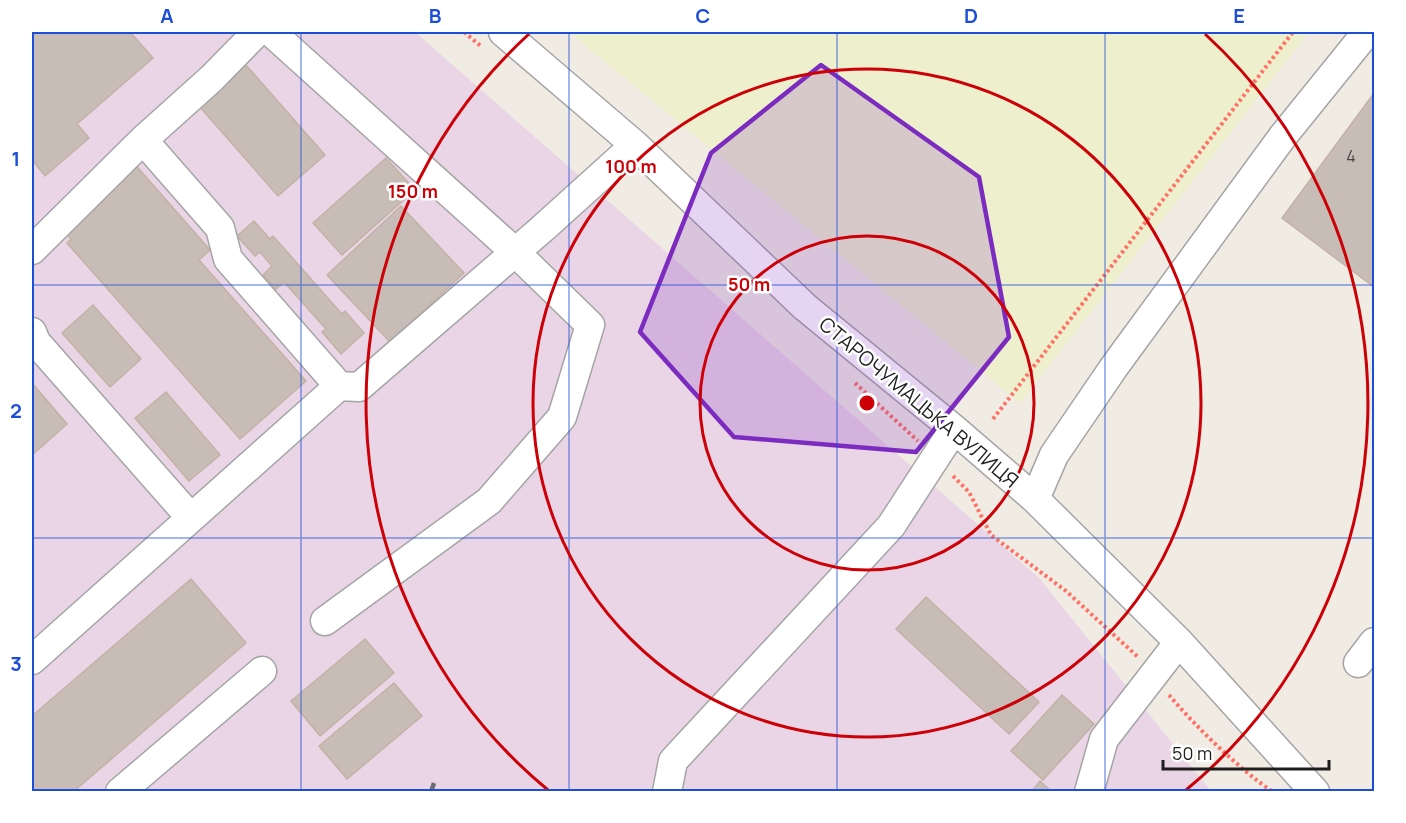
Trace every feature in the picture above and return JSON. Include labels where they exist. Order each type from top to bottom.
[{"type":"street","points":[[32,250],[257,32]]},
{"type":"street","points":[[271,32],[515,252],[590,326],[562,417],[489,501],[325,621]]},
{"type":"street","name":"СТАРОЧУМАЦЬКА ВУЛИЦЯ","points":[[503,32],[635,145],[804,307],[954,429],[1035,499],[1179,642],[1289,778],[1315,792]]},
{"type":"street","points":[[1035,499],[1054,455],[1114,367],[1283,136],[1367,32]]},
{"type":"street","points":[[143,140],[220,228],[228,259],[339,386]]},
{"type":"street","points":[[32,660],[339,386],[358,387],[635,145]]},
{"type":"street","points":[[32,332],[36,342],[191,518]]},
{"type":"street","points":[[667,792],[673,761],[891,526],[954,429]]},
{"type":"street","points":[[1089,792],[1104,739],[1179,642]]},
{"type":"street","points":[[120,792],[262,671]]},
{"type":"path","points":[[993,419],[1293,32]]},
{"type":"path","points":[[912,436],[969,492],[991,536],[1066,591],[1134,652],[1186,715],[1273,792]]},
{"type":"highlighted area","points":[[821,65],[979,177],[1009,337],[916,452],[734,437],[640,332],[711,153]]},
{"type":"shaded area","points":[[32,32],[415,32],[1039,578],[1211,791],[32,791]]},
{"type":"green space","points":[[569,32],[1309,32],[1020,403]]},
{"type":"building","points":[[32,32],[130,32],[153,58],[77,124],[89,138],[45,176],[33,161],[32,163]]},
{"type":"building","points":[[246,65],[325,155],[278,196],[199,106]]},
{"type":"building","points":[[1374,93],[1374,287],[1282,218]]},
{"type":"building","points":[[386,158],[415,190],[342,255],[313,223]]},
{"type":"building","points":[[132,161],[210,250],[199,260],[306,381],[240,439],[67,243],[71,239],[58,225]]},
{"type":"building","points":[[401,206],[464,273],[390,342],[327,275]]},
{"type":"building","points":[[254,221],[270,239],[273,236],[342,314],[345,311],[364,333],[341,354],[322,332],[326,329],[284,282],[276,289],[263,275],[272,266],[260,252],[255,256],[237,236]]},
{"type":"building","points":[[93,305],[141,359],[110,387],[62,333]]},
{"type":"building","points":[[32,383],[67,424],[32,455]]},
{"type":"building","points":[[166,392],[220,455],[189,481],[135,418]]},
{"type":"building","points":[[191,579],[246,643],[73,792],[32,792],[32,716]]},
{"type":"building","points":[[926,597],[1039,702],[1009,734],[896,629]]},
{"type":"building","points":[[365,639],[394,673],[320,736],[291,701]]},
{"type":"building","points":[[394,683],[422,716],[347,779],[319,746]]},
{"type":"building","points":[[1062,695],[1094,724],[1043,780],[1011,751]]},
{"type":"building","points":[[1040,781],[1052,792],[1031,792]]},
{"type":"railway","points":[[431,792],[434,783]]}]
